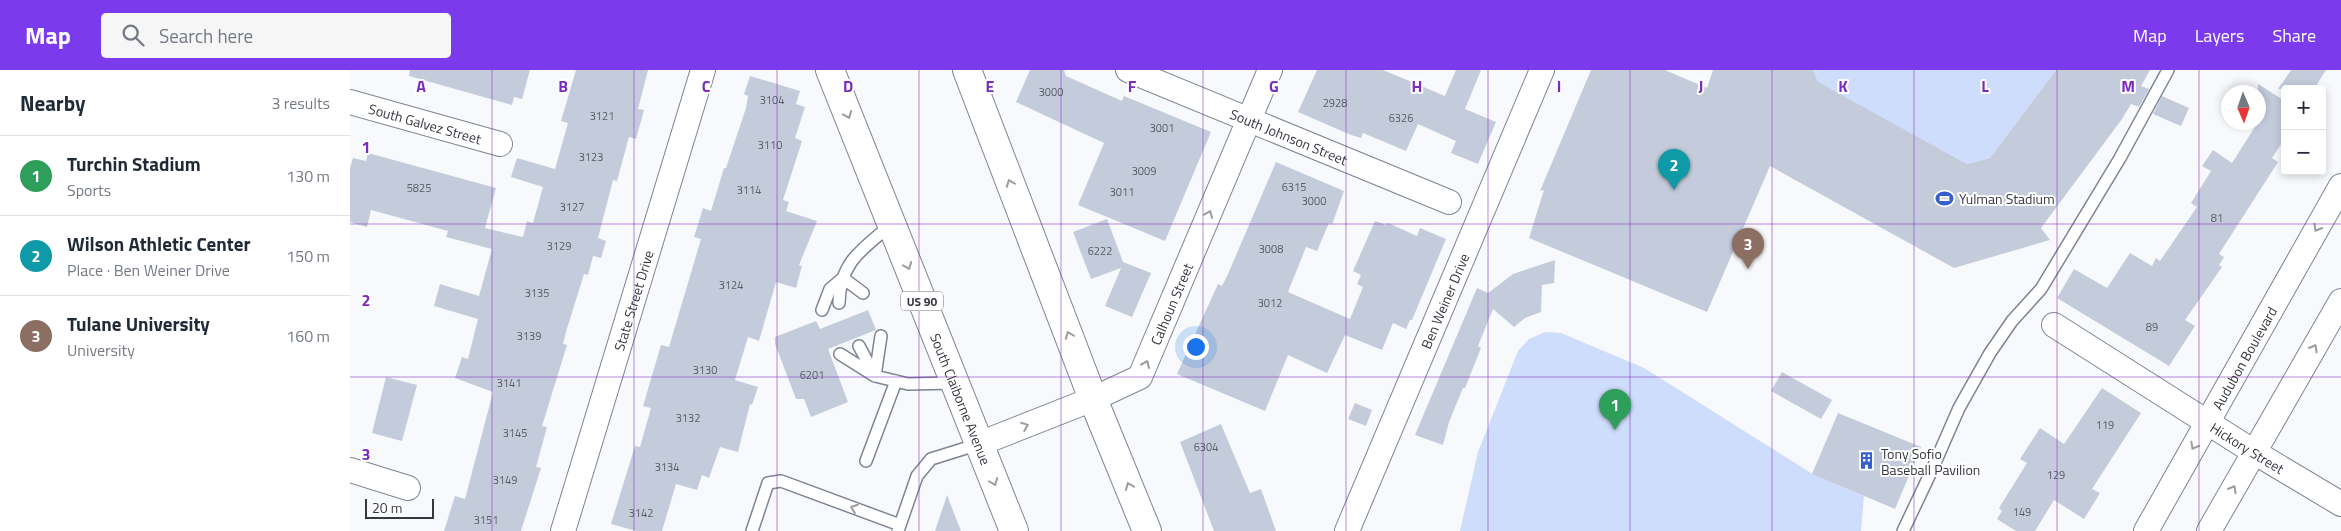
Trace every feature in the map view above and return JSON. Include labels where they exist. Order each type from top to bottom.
[{"type":"main road","name":"South Claiborne Avenue","points":[[830,70],[979,444],[1007,522]]},
{"type":"main road","points":[[967,70],[1147,531]]},
{"type":"street","name":"State Street Drive","points":[[563,531],[703,70]]},
{"type":"street","name":"South Johnson Street","points":[[1128,70],[1449,202]]},
{"type":"street","name":"Calhoun Street","points":[[979,444],[1094,399],[1140,377],[1270,70]]},
{"type":"street","name":"Ben Weiner Drive","points":[[1347,531],[1542,70]]},
{"type":"street","name":"South Galvez Street","points":[[350,102],[500,144]]},
{"type":"street","name":"Audubon Boulevard","points":[[2146,531],[2341,186]]},
{"type":"street","points":[[2209,531],[2341,301]]},
{"type":"street","name":"Hickory Street","points":[[2054,325],[2254,452],[2341,504]]},
{"type":"street","points":[[350,470],[408,488]]},
{"type":"lane","points":[[1903,531],[1958,408],[1990,353],[2012,321],[2041,289],[2120,158],[2168,70]]},
{"type":"lane","points":[[839,303],[840,286],[852,258],[892,224]]},
{"type":"lane","points":[[843,278],[864,293]]},
{"type":"lane","points":[[822,310],[830,289],[843,278]]},
{"type":"lane","points":[[875,376],[881,336]]},
{"type":"lane","points":[[859,346],[875,376]]},
{"type":"lane","points":[[840,354],[875,376],[908,384],[955,383]]},
{"type":"lane","points":[[866,461],[896,381]]},
{"type":"lane","points":[[752,531],[768,483],[781,481],[899,528],[916,476],[931,459],[979,444]]},
{"type":"shaded area","points":[[1813,70],[2056,70],[1990,158],[1967,164],[1818,83]]},
{"type":"shaded area","points":[[1545,332],[1561,333],[1644,368],[1811,473],[1864,496],[1861,531],[1460,531],[1478,452],[1518,351],[1529,339]]},
{"type":"building","points":[[410,70],[530,70],[522,99],[514,97],[512,105],[409,76]]},
{"type":"building","points":[[576,70],[648,70],[638,109],[644,110],[636,139],[629,137],[617,181],[613,180],[598,238],[606,241],[601,258],[593,256],[588,275],[584,274],[566,332],[563,344],[567,345],[542,426],[547,427],[536,467],[541,468],[521,531],[444,531],[455,496],[465,499],[493,392],[455,378],[462,357],[468,359],[478,319],[434,306],[440,284],[479,296],[492,249],[446,237],[448,231],[371,210],[367,227],[350,222],[350,168],[353,158],[366,161],[368,153],[496,188],[485,228],[523,237],[527,221],[533,223],[543,187],[511,177],[517,158],[555,169],[568,123],[561,121]]},
{"type":"building","points":[[1030,70],[1064,70],[1066,76],[1122,101],[1124,96],[1211,132],[1165,241],[1078,205],[1104,143],[1016,102]]},
{"type":"building","points":[[1317,70],[1383,70],[1445,96],[1456,70],[1481,70],[1465,109],[1496,122],[1478,164],[1451,153],[1456,141],[1418,124],[1406,151],[1363,133],[1361,138],[1351,135],[1298,112]]},
{"type":"building","points":[[1591,70],[1665,70],[1707,88],[1713,70],[1813,70],[1818,82],[1967,164],[1990,158],[2056,70],[2150,70],[2141,86],[2149,89],[2139,107],[2131,104],[2122,119],[2041,228],[2050,240],[1954,268],[1770,166],[1707,312],[1529,238],[1544,190],[1540,191]]},
{"type":"building","points":[[2291,70],[2326,70],[2317,85],[2281,85],[2281,89],[2278,89]]},
{"type":"building","points":[[750,76],[800,91],[796,104],[805,107],[795,138],[802,141],[783,200],[789,202],[786,211],[817,221],[799,265],[802,266],[796,288],[776,282],[759,341],[748,337],[735,380],[758,387],[752,405],[750,404],[738,452],[720,447],[709,478],[702,475],[697,490],[676,484],[662,531],[636,531],[611,524],[635,446],[640,447],[651,408],[643,406],[661,345],[669,347],[701,239],[694,237],[703,208],[711,211],[724,168],[726,168],[746,108],[748,96],[744,94]]},
{"type":"building","points":[[2266,89],[2281,98],[2281,144],[2272,158],[2278,162],[2219,254],[2224,257],[2219,265],[2222,267],[2185,320],[2195,326],[2169,366],[2057,298],[2074,269],[2107,288],[2130,253],[2152,266],[2156,258],[2160,261],[2197,207],[2191,203],[2211,171],[2202,166],[2213,150],[2232,163],[2253,130],[2266,130]]},
{"type":"building","points":[[2162,96],[2189,108],[2181,126],[2153,114]]},
{"type":"building","points":[[1276,162],[1344,191],[1332,225],[1329,223],[1317,251],[1306,247],[1288,292],[1350,319],[1363,287],[1357,284],[1361,275],[1353,271],[1375,221],[1386,225],[1388,223],[1417,236],[1420,228],[1446,239],[1412,320],[1410,320],[1406,329],[1393,323],[1382,350],[1345,335],[1327,373],[1288,355],[1265,411],[1177,374],[1218,284],[1222,286],[1228,274]]},
{"type":"building","points":[[1107,219],[1123,262],[1151,273],[1132,317],[1105,306],[1121,268],[1091,279],[1073,232]]},
{"type":"building","points":[[1555,260],[1554,283],[1542,285],[1541,312],[1525,318],[1514,327],[1493,309],[1478,346],[1481,348],[1449,422],[1443,445],[1415,435],[1477,288],[1488,293],[1513,274]]},
{"type":"building","points":[[868,310],[876,330],[828,349],[848,402],[811,417],[804,399],[796,399],[775,344],[775,337],[816,321],[820,329]]},
{"type":"building","points":[[1782,372],[1832,400],[1821,419],[1771,391]]},
{"type":"building","points":[[386,377],[417,385],[402,441],[372,433]]},
{"type":"building","points":[[2102,388],[2141,413],[2092,489],[2100,493],[2084,519],[2054,500],[2035,531],[2016,531],[1997,519],[2002,511],[1999,508],[2027,463],[2020,459],[2040,428],[2064,444]]},
{"type":"building","points":[[1355,403],[1372,410],[1366,426],[1348,419]]},
{"type":"building","name":"Tony Sofio Baseball Pavilion","points":[[1838,413],[1921,447],[1895,509],[1812,474]]},
{"type":"building","points":[[1221,424],[1250,493],[1261,489],[1276,531],[1214,531],[1180,442]]},
{"type":"building","points":[[947,495],[961,531],[935,531]]},
{"type":"place","name":"Wilson Athletic Center","points":[[1674,190]]},
{"type":"place","name":"Yulman Stadium","points":[[1945,198]]},
{"type":"place","name":"Tulane University","points":[[1748,269]]},
{"type":"place","name":"Turchin Stadium","points":[[1615,430]]},
{"type":"place","name":"Tony Sofio Baseball Pavilion","points":[[1867,461]]}]
